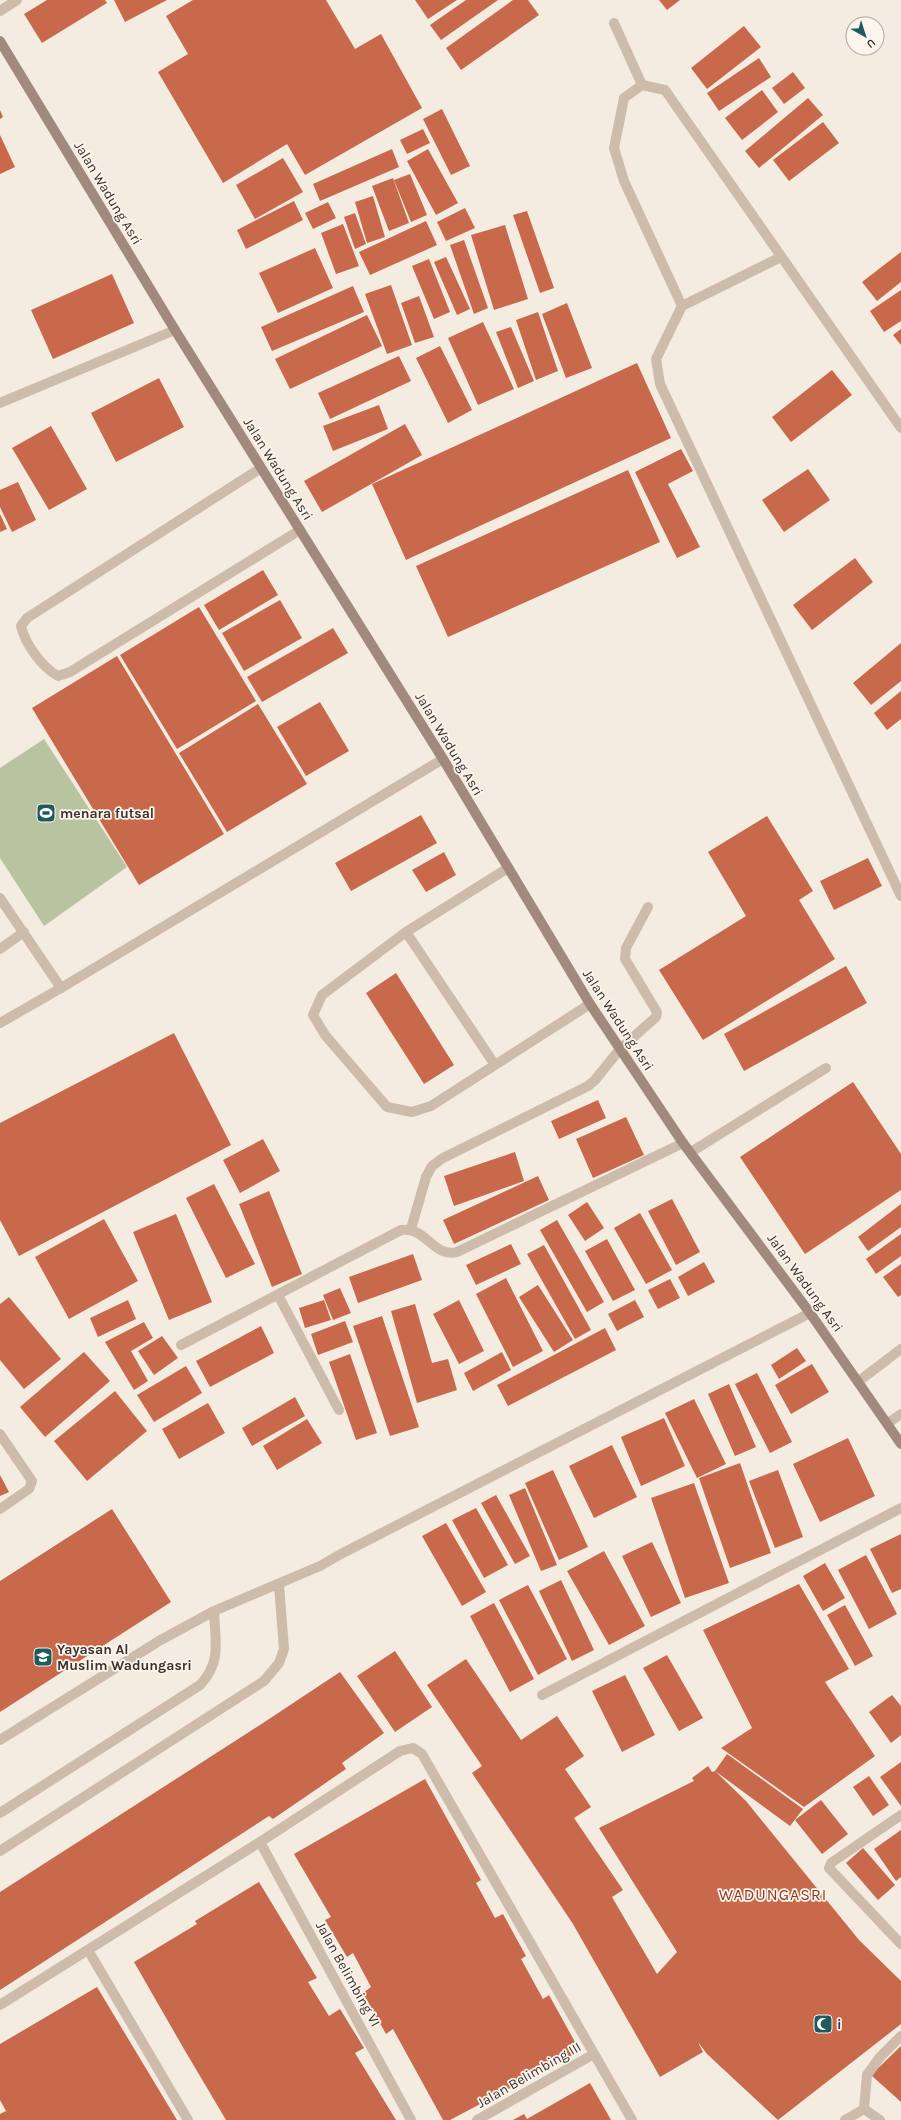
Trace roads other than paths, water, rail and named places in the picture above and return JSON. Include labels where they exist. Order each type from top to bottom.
[{"type":"main road","name":"Jalan Wadung Asri","points":[[0,41],[175,330],[443,759],[590,1004],[683,1143],[810,1313],[888,1423],[901,1444]]},
{"type":"street","points":[[0,11],[17,0]]},
{"type":"street","points":[[614,23],[642,85]]},
{"type":"street","points":[[682,306],[624,181],[614,148],[624,98],[642,85],[665,90],[901,428]]},
{"type":"street","points":[[781,257],[682,306],[656,359],[660,384],[901,896]]},
{"type":"street","points":[[0,403],[175,330]]},
{"type":"street","points":[[261,468],[27,618],[21,626],[23,634],[48,670],[58,676],[70,672],[300,530]]},
{"type":"street","points":[[0,1023],[443,759]]},
{"type":"street","points":[[508,868],[406,932],[322,995],[313,1015],[325,1035],[387,1107],[412,1112],[431,1106],[590,1004]]},
{"type":"street","points":[[0,898],[61,988]]},
{"type":"street","points":[[410,1229],[426,1177],[432,1166],[443,1158],[588,1086],[595,1080],[620,1049],[657,1015],[625,959],[626,948],[648,907]]},
{"type":"street","points":[[0,949],[24,932]]},
{"type":"street","points":[[406,932],[495,1065]]},
{"type":"street","points":[[691,1152],[826,1068]]},
{"type":"street","points":[[181,1345],[401,1230],[410,1229],[420,1233],[442,1251],[451,1253],[457,1252],[683,1143]]},
{"type":"street","points":[[278,1295],[339,1410]]},
{"type":"street","points":[[0,1740],[159,1641],[214,1611],[279,1585],[320,1566],[810,1313]]},
{"type":"street","points":[[859,1382],[901,1349]]},
{"type":"street","points":[[888,1423],[901,1414]]},
{"type":"street","points":[[0,1434],[32,1481],[29,1489],[0,1509]]},
{"type":"street","points":[[542,1694],[901,1508]]},
{"type":"street","points":[[0,1851],[264,1681],[279,1663],[284,1649],[279,1585]]},
{"type":"street","points":[[0,1813],[200,1685],[209,1675],[216,1661],[214,1611]]},
{"type":"street","points":[[0,2005],[260,1842],[400,1751],[413,1748],[422,1754],[632,2120]]},
{"type":"street","points":[[901,1815],[831,1863],[829,1868],[901,1944]]},
{"type":"street","name":"Jalan Belimbing VI","points":[[260,1842],[412,2120]]},
{"type":"street","points":[[88,1950],[188,2120]]},
{"type":"street","points":[[864,2109],[867,2075],[880,2057],[901,2036]]},
{"type":"street","name":"Jalan Belimbing III","points":[[477,2120],[594,2054]]},
{"type":"street","points":[[845,2120],[864,2109]]},
{"type":"street","points":[[864,2109],[880,2120]]},
{"type":"place","name":"menara futsal","points":[[46,813]]},
{"type":"place","name":"Yayasan Al Muslim Wadungasri","points":[[43,1657]]},
{"type":"place","name":"i","points":[[823,2024]]},
{"type":"district","name":"WADUNGASRI","points":[[773,1894]]}]
